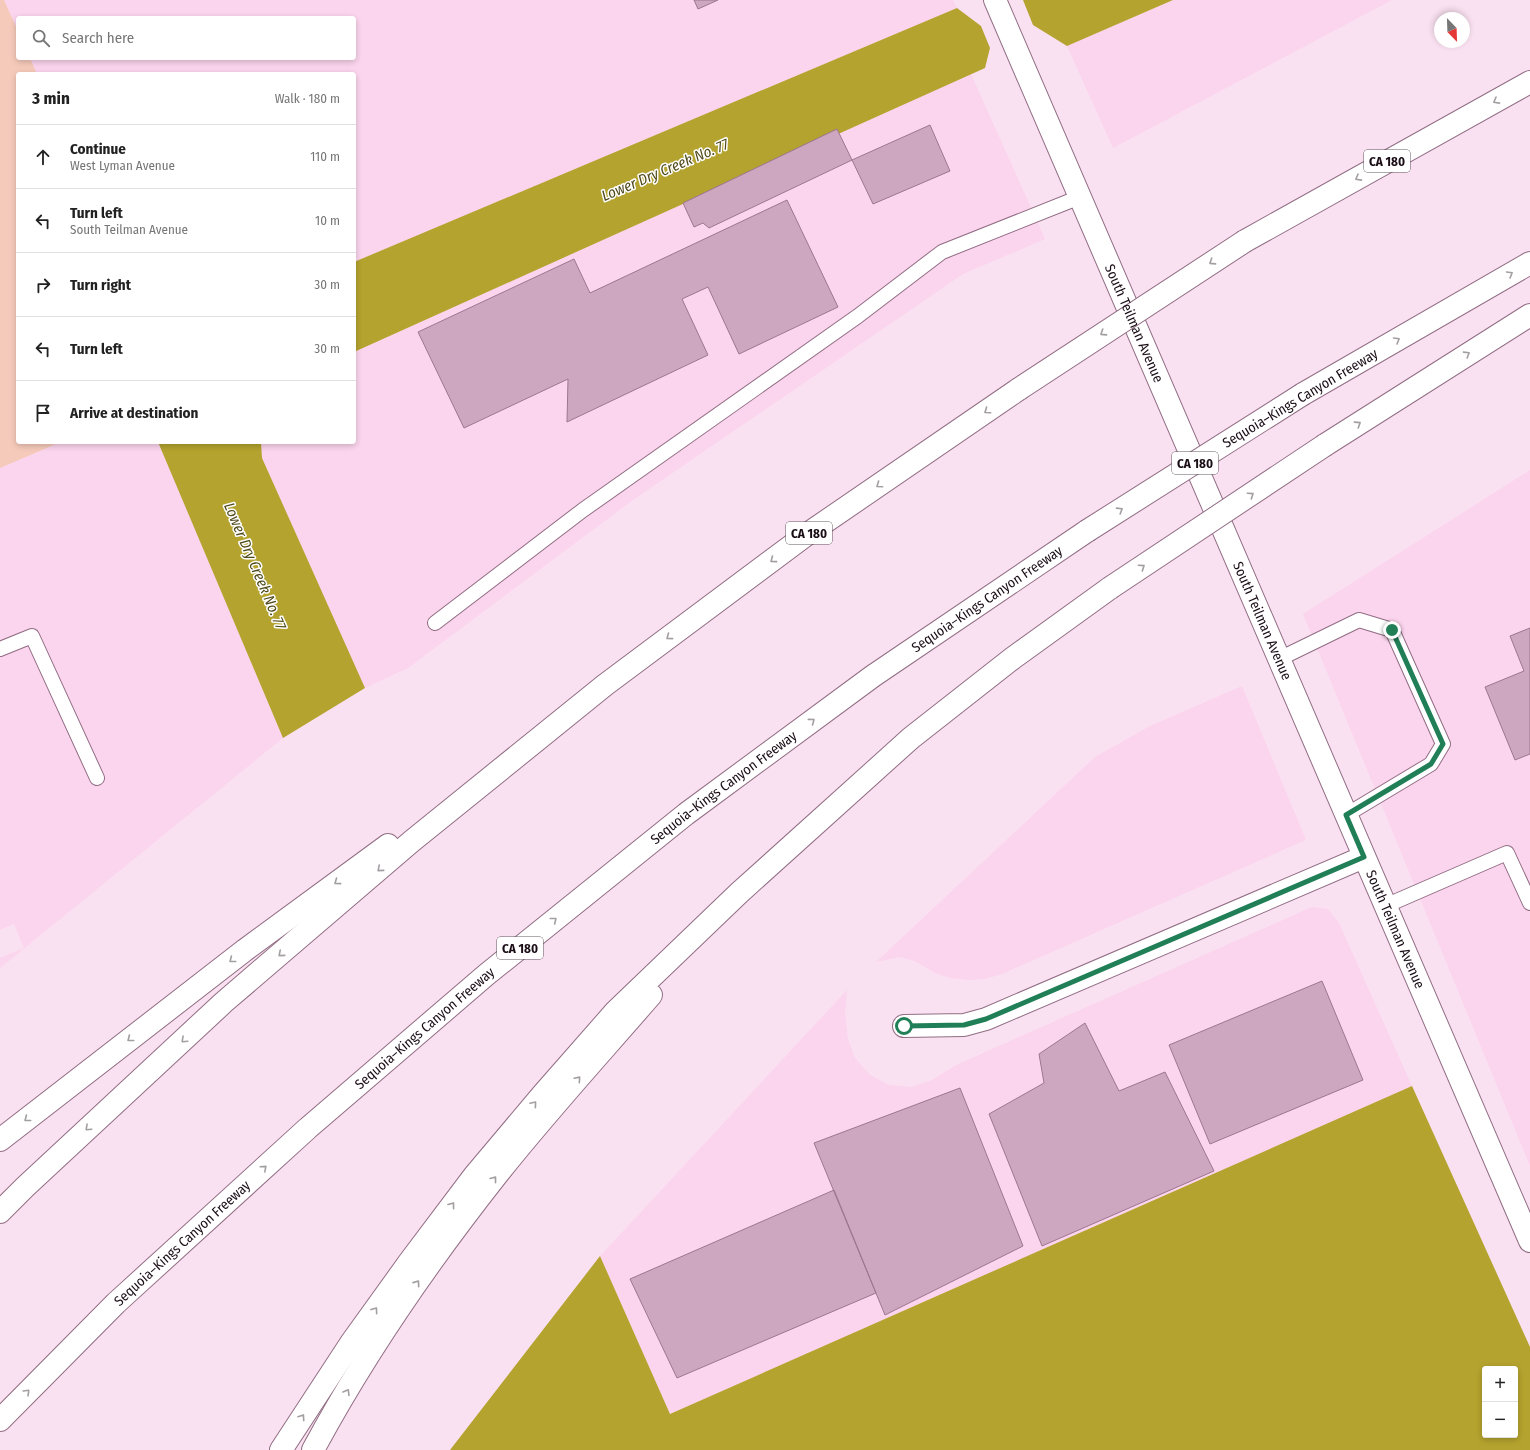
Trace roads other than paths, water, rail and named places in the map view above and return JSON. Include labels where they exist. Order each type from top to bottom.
[{"type":"main road","name":"South Teilman Avenue","points":[[996,2],[1385,906],[1528,1231]]},
{"type":"main road","name":"CA 180","points":[[0,1212],[224,1002],[412,841],[605,685],[806,535],[1019,389],[1245,241],[1530,82]]},
{"type":"main road","name":"Sequoia–Kings Canyon Freeway","points":[[0,1420],[116,1303],[308,1128],[486,975],[686,814],[873,676],[1087,531],[1303,394],[1530,263]]},
{"type":"main road","points":[[281,1450],[352,1343],[410,1261],[474,1176],[542,1094],[615,1012],[739,892],[911,738],[1013,658],[1110,588],[1325,445],[1530,315]]},
{"type":"main road","points":[[0,1140],[244,950],[605,685]]},
{"type":"main road","points":[[904,1026],[964,1025],[986,1019],[1364,857]]},
{"type":"main road","points":[[313,1450],[374,1346],[434,1260],[496,1176],[562,1097],[739,892]]},
{"type":"lane","points":[[435,623],[583,510],[858,316],[942,252],[1080,197]]},
{"type":"lane","points":[[1279,659],[1359,620],[1392,630],[1443,744],[1431,764],[1346,815]]},
{"type":"lane","points":[[0,649],[32,636],[97,778]]},
{"type":"lane","points":[[1385,906],[1507,853],[1530,903]]},
{"type":"water","points":[[1023,0],[1173,0],[1067,46],[1033,25]]},
{"type":"water","name":"Lower Dry Creek No. 77","points":[[957,8],[981,26],[990,48],[985,68],[356,351],[356,261]]},
{"type":"water","name":"Lower Dry Creek No. 77","points":[[159,444],[261,444],[262,458],[365,688],[283,738]]},
{"type":"water","points":[[1412,1086],[1530,1347],[1530,1450],[450,1450],[600,1256],[670,1414]]}]
